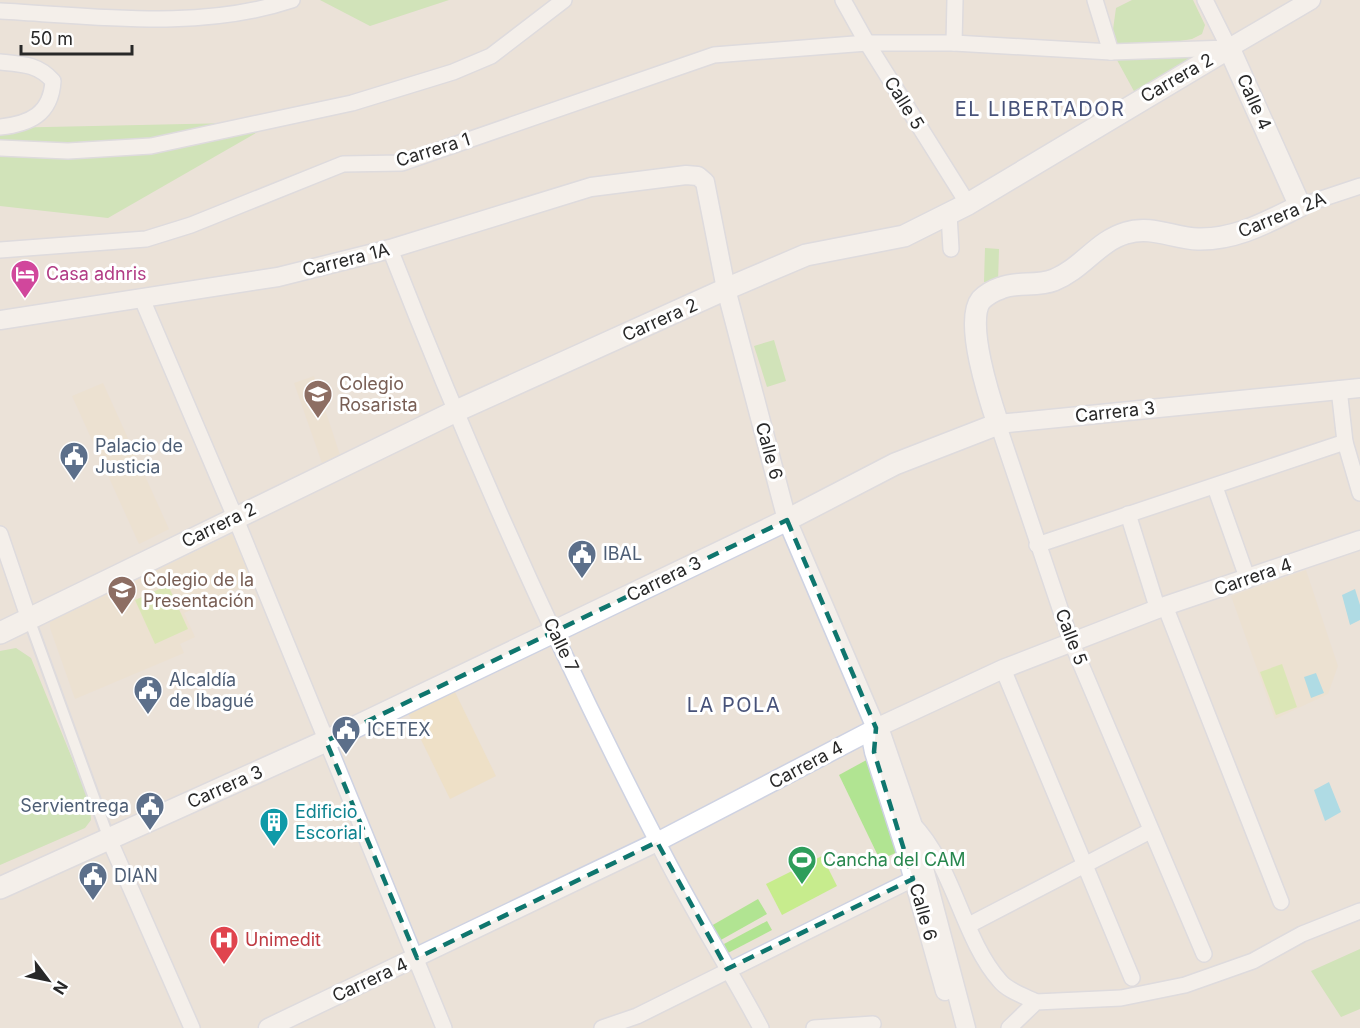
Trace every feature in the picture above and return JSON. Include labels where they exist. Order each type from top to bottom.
[{"type":"main road","name":"Calle 4","points":[[1229,48],[1300,206]]},
{"type":"main road","name":"Carrera 2","points":[[0,633],[454,412],[726,290],[806,255],[904,236],[958,209],[1229,48]]},
{"type":"main road","name":"Carrera 2A","points":[[978,308],[981,301],[1007,285],[1054,280],[1079,266],[1111,239],[1128,232],[1147,230],[1195,239],[1221,238],[1248,232],[1300,206]]},
{"type":"main road","name":"Calle 5","points":[[978,308],[977,342],[984,382],[998,424]]},
{"type":"main road","name":"Carrera 3","points":[[0,888],[326,741],[554,633],[787,520],[895,464],[998,424]]},
{"type":"street","points":[[0,11],[177,20],[274,6],[292,0]]},
{"type":"street","points":[[0,148],[68,151],[152,146],[352,103],[453,72],[492,56],[564,0]]},
{"type":"street","name":"Calle 5","points":[[843,0],[958,209],[951,249]]},
{"type":"street","points":[[954,43],[955,0]]},
{"type":"street","points":[[1095,0],[1111,52]]},
{"type":"street","name":"Calle 4","points":[[1205,0],[1229,48]]},
{"type":"street","name":"Carrera 2","points":[[1229,48],[1311,0]]},
{"type":"street","name":"Carrera 1","points":[[0,250],[146,239],[191,225],[343,164],[402,163],[714,55],[867,43],[954,43],[1111,52],[1229,48]]},
{"type":"street","points":[[0,62],[32,65],[44,71],[53,81],[52,94],[40,113],[24,124],[0,126]]},
{"type":"street","name":"Carrera 1A","points":[[0,320],[278,277],[390,249],[591,188],[686,175]]},
{"type":"street","name":"Calle 6","points":[[686,175],[698,176],[705,182],[726,290],[787,520],[876,728],[882,736],[912,823],[966,1028]]},
{"type":"street","name":"Carrera 2A","points":[[1300,206],[1360,186]]},
{"type":"street","name":"Calle 7","points":[[390,249],[454,412],[554,633],[657,842],[761,1028]]},
{"type":"street","points":[[142,299],[235,517],[444,1028]]},
{"type":"street","name":"Carrera 3","points":[[998,424],[1360,388]]},
{"type":"street","points":[[1339,389],[1345,442],[1360,493]]},
{"type":"street","name":"Calle 5","points":[[998,424],[1071,641],[1204,954]]},
{"type":"street","points":[[1037,545],[1345,442]]},
{"type":"street","points":[[1215,487],[1248,580]]},
{"type":"street","points":[[1128,514],[1162,608],[1281,903]]},
{"type":"street","points":[[0,534],[109,839],[192,1028]]},
{"type":"street","name":"Carrera 4","points":[[267,1028],[657,842],[876,728],[1003,669],[1162,608],[1360,540]]},
{"type":"street","points":[[1003,669],[1132,978]]},
{"type":"street","name":"Calle 6","points":[[876,728],[872,742],[874,752],[913,879],[954,1028]]},
{"type":"street","name":"Calle 6","points":[[912,823],[928,839],[985,960],[1001,983],[1036,1002]]},
{"type":"street","points":[[969,925],[1150,831]]},
{"type":"street","points":[[602,1028],[637,1016],[727,969],[913,879]]},
{"type":"street","points":[[1009,1028],[1036,1002],[1121,998],[1185,985],[1253,961],[1302,934],[1360,911]]},
{"type":"street","points":[[814,1028],[873,1024]]},
{"type":"highlighted area","points":[[787,520],[876,728],[874,752],[913,879],[727,969],[657,842],[417,958],[326,741]]},
{"type":"shaded area","name":"Colegio Rosarista","points":[[314,376],[341,458],[323,466],[294,383]]},
{"type":"shaded area","points":[[103,383],[169,529],[139,544],[72,396]]},
{"type":"shaded area","name":"Colegio de la Presentación","points":[[232,534],[253,582],[184,613],[195,637],[180,644],[184,653],[75,699],[50,628],[50,621]]},
{"type":"shaded area","points":[[1306,570],[1338,666],[1328,694],[1275,719],[1231,596]]},
{"type":"shaded area","points":[[454,690],[496,776],[450,799],[408,713]]},
{"type":"green space","points":[[320,0],[449,0],[370,26]]},
{"type":"green space","points":[[1132,0],[1193,0],[1205,25],[1202,34],[1192,39],[1121,51],[1111,44],[1116,8]]},
{"type":"green space","points":[[1207,53],[1135,93],[1117,60]]},
{"type":"green space","points":[[275,122],[108,218],[0,206],[0,128]]},
{"type":"green space","points":[[985,248],[999,249],[998,281],[984,282]]},
{"type":"green space","points":[[774,340],[786,381],[767,387],[754,346]]},
{"type":"green space","points":[[168,585],[188,629],[155,644],[135,600]]},
{"type":"green space","points":[[16,648],[31,658],[90,802],[91,820],[85,828],[0,865],[0,651]]},
{"type":"green space","points":[[1282,664],[1297,707],[1276,715],[1260,672]]},
{"type":"green space","points":[[872,757],[902,850],[880,860],[839,775]]},
{"type":"green space","name":"Cancha del CAM","points":[[822,856],[837,886],[782,915],[766,884]]},
{"type":"green space","points":[[758,899],[767,914],[719,941],[711,926]]},
{"type":"green space","points":[[767,921],[772,930],[728,953],[724,944]]},
{"type":"green space","points":[[1360,949],[1360,1009],[1341,1017],[1311,971]]},
{"type":"water","points":[[1355,589],[1360,605],[1360,620],[1350,625],[1342,595]]},
{"type":"water","points":[[1316,673],[1324,693],[1311,698],[1304,677]]},
{"type":"water","points":[[1329,782],[1341,812],[1325,821],[1314,790]]},
{"type":"place","name":"Casa adnris","points":[[25,300]]},
{"type":"place","name":"Colegio Rosarista","points":[[318,420]]},
{"type":"place","name":"Palacio de Justicia","points":[[74,482]]},
{"type":"place","name":"IBAL","points":[[582,580]]},
{"type":"place","name":"Colegio de la Presentación","points":[[122,616]]},
{"type":"place","name":"Alcaldía de Ibagué","points":[[148,716]]},
{"type":"place","name":"ICETEX","points":[[346,756]]},
{"type":"place","name":"Servientrega","points":[[150,832]]},
{"type":"place","name":"Edificio Escorial","points":[[274,848]]},
{"type":"place","name":"Cancha del CAM","points":[[802,886]]},
{"type":"place","name":"DIAN","points":[[93,902]]},
{"type":"place","name":"Unimedit","points":[[224,966]]},
{"type":"district","name":"EL LIBERTADOR","points":[[1040,109]]},
{"type":"district","name":"LA POLA","points":[[734,705]]}]
